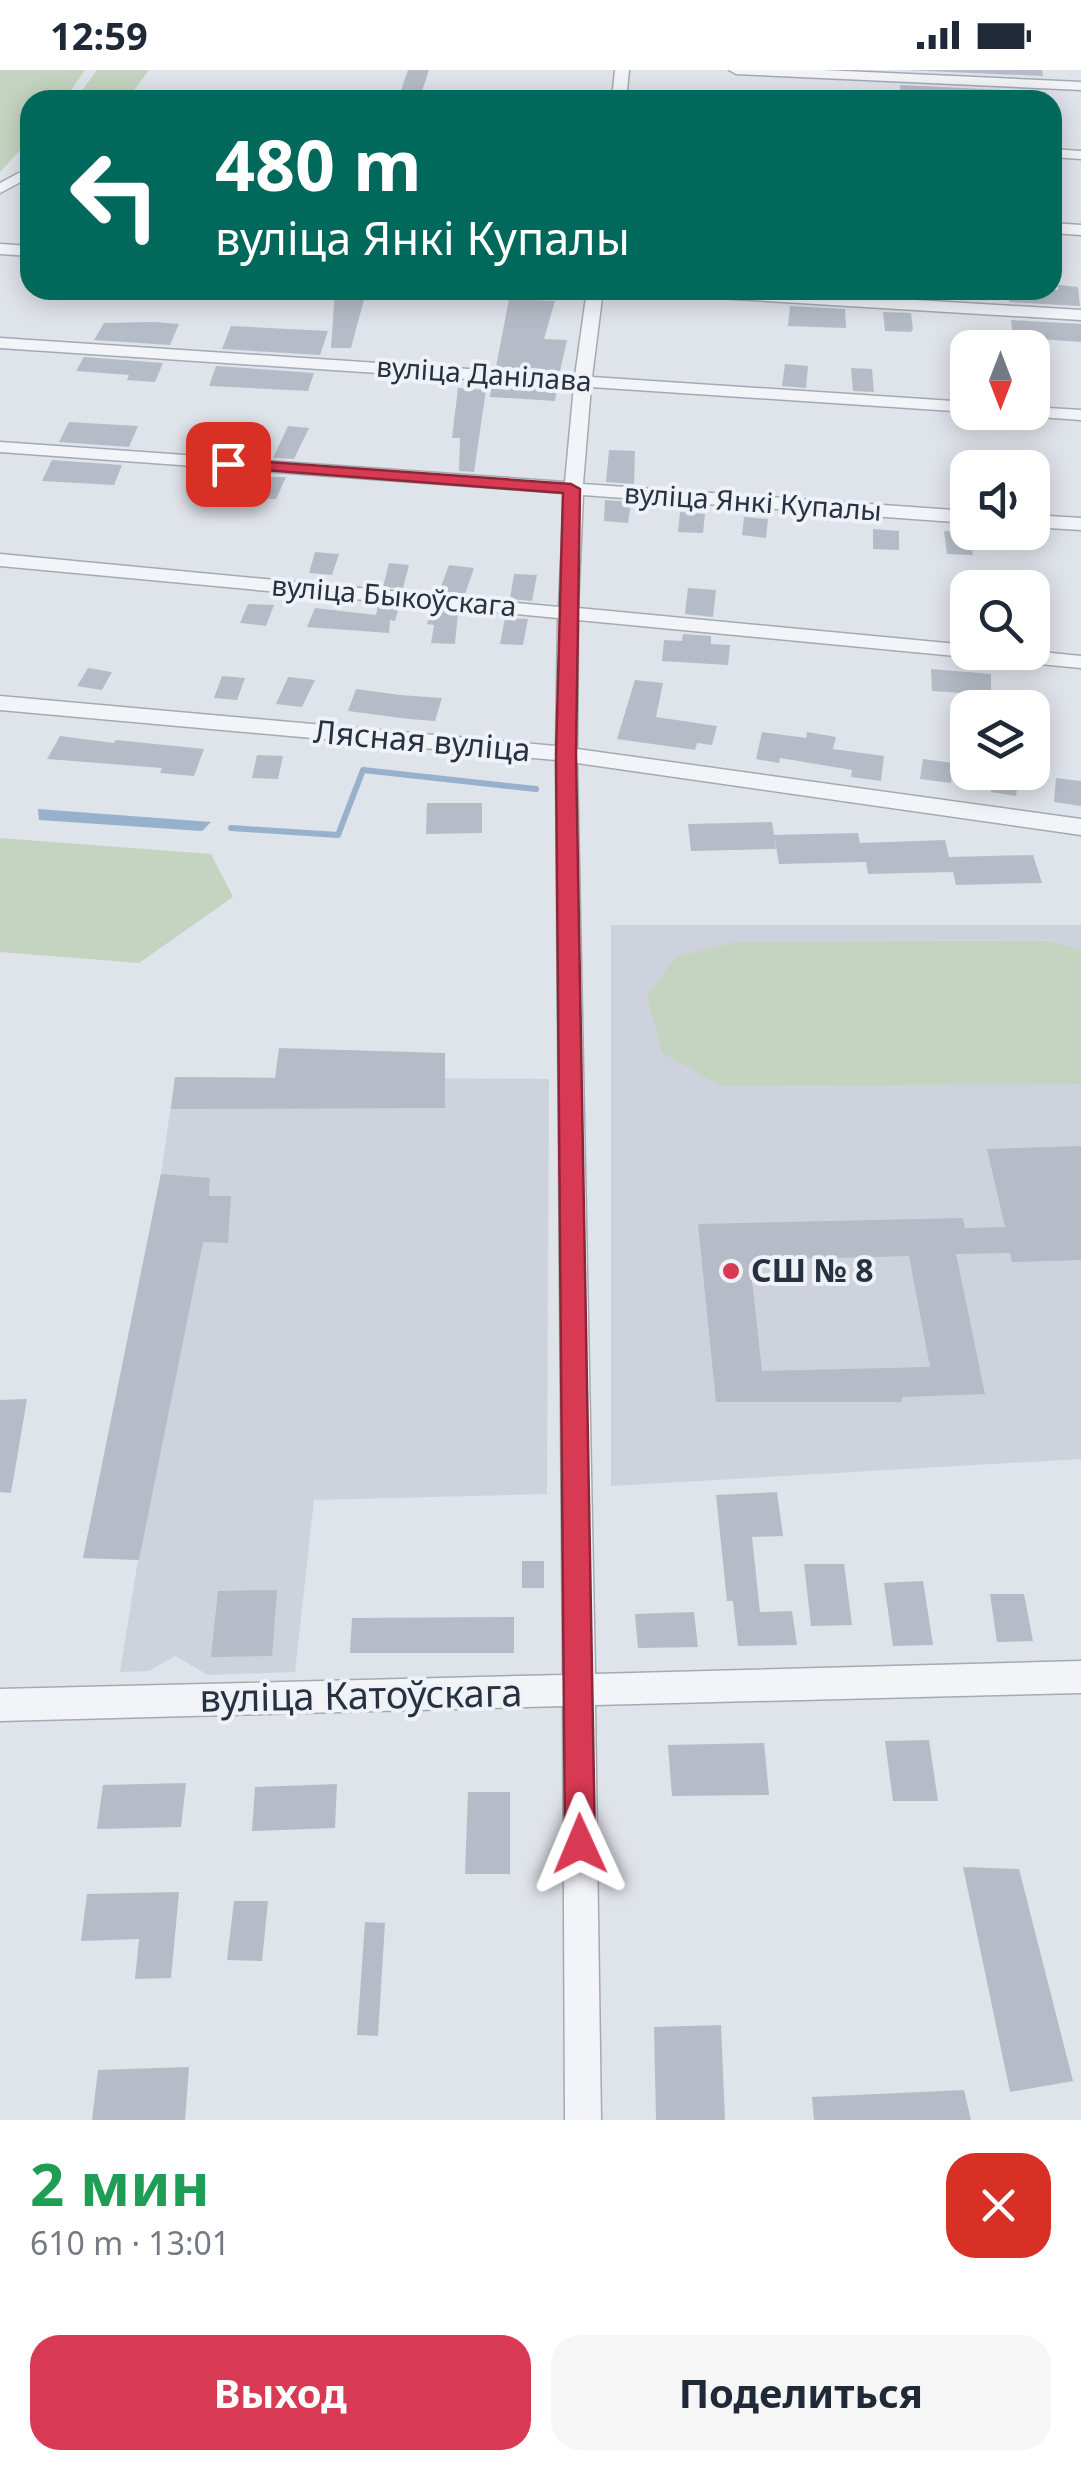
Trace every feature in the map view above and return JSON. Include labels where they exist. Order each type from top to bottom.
[{"type":"street","points":[[736,70],[1081,86]]},
{"type":"street","points":[[583,2120],[566,754],[571,489],[593,300]]},
{"type":"street","points":[[834,300],[1081,315]]},
{"type":"street","name":"вуліца Данілава","points":[[0,342],[950,406]]},
{"type":"street","points":[[1050,413],[1081,415]]},
{"type":"street","name":"вуліца Янкі Купалы","points":[[0,447],[950,515]]},
{"type":"street","points":[[1050,522],[1081,524]]},
{"type":"street","name":"вуліца Быкоўскага","points":[[0,560],[950,649]]},
{"type":"street","points":[[1050,659],[1081,662]]},
{"type":"street","name":"Лясная вуліца","points":[[0,703],[566,754],[1081,827]]},
{"type":"street","name":"вуліца Катоўскага","points":[[0,1706],[1081,1677]]},
{"type":"shaded area","points":[[611,925],[1081,925],[1081,1459],[611,1486]]},
{"type":"shaded area","points":[[175,1077],[549,1079],[547,1494],[314,1500],[295,1672],[208,1675],[175,1656],[149,1671],[120,1672],[138,1560],[83,1558],[161,1174]]},
{"type":"green space","points":[[0,70],[85,70],[71,90],[20,90],[20,150],[0,172]]},
{"type":"green space","points":[[97,70],[149,70],[134,90],[82,90]]},
{"type":"green space","points":[[0,838],[211,854],[233,897],[139,963],[0,952]]},
{"type":"green space","points":[[1045,941],[1081,950],[1081,1084],[721,1086],[662,1053],[647,996],[676,957],[736,942]]},
{"type":"water","points":[[38,809],[211,822],[202,831],[39,820]]},
{"type":"building","points":[[408,70],[429,70],[422,90],[401,90]]},
{"type":"building","points":[[904,70],[1042,70],[1043,76]]},
{"type":"building","points":[[900,85],[1004,90],[900,90]]},
{"type":"building","points":[[1062,285],[1078,287],[1080,306],[1009,302],[1062,300]]},
{"type":"building","points":[[334,300],[364,300],[351,348],[331,348]]},
{"type":"building","points":[[509,300],[555,301],[544,339],[567,340],[560,371],[496,367]]},
{"type":"building","points":[[790,306],[845,309],[846,328],[788,326]]},
{"type":"building","points":[[883,312],[911,313],[913,329],[885,331]]},
{"type":"building","points":[[1011,320],[1081,324],[1081,342],[1050,340],[1050,330],[1012,330]]},
{"type":"building","points":[[104,323],[179,324],[170,345],[94,340]]},
{"type":"building","points":[[231,326],[328,331],[320,355],[222,349]]},
{"type":"building","points":[[84,357],[163,363],[155,382],[127,380],[129,375],[76,371]]},
{"type":"building","points":[[785,364],[808,366],[806,388],[782,386]]},
{"type":"building","points":[[216,366],[314,373],[308,391],[209,386]]},
{"type":"building","points":[[851,368],[872,369],[874,392],[853,391]]},
{"type":"building","points":[[492,384],[557,389],[555,401],[490,397]]},
{"type":"building","points":[[458,388],[486,390],[474,472],[459,471],[460,438],[452,438]]},
{"type":"building","points":[[69,422],[138,426],[129,447],[59,442]]},
{"type":"building","points":[[288,426],[309,428],[294,459],[273,458]]},
{"type":"building","points":[[609,450],[635,451],[634,484],[606,482]]},
{"type":"building","points":[[52,460],[122,465],[114,485],[42,481]]},
{"type":"building","points":[[229,474],[286,477],[276,499],[221,496]]},
{"type":"building","points":[[605,500],[631,502],[628,523],[604,521]]},
{"type":"building","points":[[680,512],[705,514],[703,533],[678,532]]},
{"type":"building","points":[[744,517],[768,519],[766,538],[742,535]]},
{"type":"building","points":[[873,529],[899,531],[899,550],[873,549]]},
{"type":"building","points":[[944,531],[950,531],[950,550],[972,550],[973,555],[947,554]]},
{"type":"building","points":[[315,552],[339,554],[332,575],[309,573]]},
{"type":"building","points":[[389,563],[409,565],[403,588],[383,587]]},
{"type":"building","points":[[449,565],[474,568],[465,594],[439,592]]},
{"type":"building","points":[[514,574],[537,575],[532,601],[510,599]]},
{"type":"building","points":[[688,588],[716,590],[713,617],[685,614]]},
{"type":"building","points":[[248,604],[274,605],[266,626],[240,623]]},
{"type":"building","points":[[378,605],[399,607],[395,621],[390,620],[389,633],[307,627],[315,608],[376,615]]},
{"type":"building","points":[[432,610],[458,612],[455,644],[431,643],[434,625],[427,624]]},
{"type":"building","points":[[505,618],[528,619],[523,645],[500,644]]},
{"type":"building","points":[[683,634],[711,636],[711,644],[730,645],[728,665],[662,661],[664,640],[682,641]]},
{"type":"building","points":[[88,668],[112,672],[102,690],[77,686]]},
{"type":"building","points":[[931,669],[991,674],[991,690],[932,691]]},
{"type":"building","points":[[222,676],[245,678],[237,700],[214,698]]},
{"type":"building","points":[[288,677],[315,680],[302,707],[276,704]]},
{"type":"building","points":[[635,680],[663,683],[656,717],[717,726],[712,745],[697,743],[695,750],[617,739]]},
{"type":"building","points":[[356,689],[442,698],[435,721],[409,719],[348,711]]},
{"type":"building","points":[[762,732],[806,738],[807,732],[836,737],[833,749],[884,756],[881,781],[851,777],[852,770],[780,758],[779,763],[756,759]]},
{"type":"building","points":[[60,736],[204,749],[194,776],[160,773],[162,768],[47,759]]},
{"type":"building","points":[[257,755],[283,756],[278,779],[252,778]]},
{"type":"building","points":[[923,759],[950,763],[950,783],[920,779]]},
{"type":"building","points":[[1056,778],[1081,781],[1081,806],[1054,802]]},
{"type":"building","points":[[991,790],[1017,790],[1016,796]]},
{"type":"building","points":[[427,803],[482,803],[482,833],[426,834]]},
{"type":"building","points":[[772,822],[776,849],[691,851],[688,824]]},
{"type":"building","points":[[858,833],[860,843],[945,840],[949,857],[1033,855],[1042,883],[956,885],[953,872],[868,874],[866,862],[779,864],[774,835]]},
{"type":"building","points":[[279,1048],[445,1053],[445,1108],[171,1109],[175,1077],[275,1078]]},
{"type":"building","name":"СШ № 8","points":[[1081,1146],[1081,1260],[1012,1262],[1010,1253],[956,1254],[985,1394],[902,1397],[902,1402],[716,1402],[698,1224],[963,1218],[965,1228],[1005,1227],[987,1149]],"holes":[[[909,1256],[930,1367],[762,1371],[752,1280],[760,1279],[758,1260]]]},
{"type":"building","points":[[161,1174],[210,1178],[209,1196],[231,1196],[228,1243],[203,1242],[139,1560],[83,1558]]},
{"type":"building","points":[[27,1399],[11,1493],[0,1492],[0,1400]]},
{"type":"building","points":[[777,1492],[783,1536],[752,1537],[760,1612],[792,1611],[797,1645],[738,1646],[733,1601],[727,1601],[716,1495]]},
{"type":"building","points":[[522,1561],[544,1561],[544,1588],[522,1588]]},
{"type":"building","points":[[804,1564],[844,1564],[852,1625],[811,1626]]},
{"type":"building","points":[[923,1581],[933,1645],[893,1646],[884,1583]]},
{"type":"building","points":[[277,1590],[272,1656],[211,1657],[218,1591]]},
{"type":"building","points":[[990,1594],[1024,1594],[1033,1641],[997,1642]]},
{"type":"building","points":[[694,1612],[698,1647],[638,1648],[635,1614]]},
{"type":"building","points":[[514,1617],[514,1653],[350,1653],[352,1618]]},
{"type":"building","points":[[929,1740],[938,1801],[893,1801],[885,1741]]},
{"type":"building","points":[[764,1743],[769,1795],[672,1796],[668,1745]]},
{"type":"building","points":[[186,1783],[181,1827],[97,1829],[103,1785]]},
{"type":"building","points":[[337,1784],[335,1828],[252,1831],[255,1787]]},
{"type":"building","points":[[468,1792],[510,1792],[510,1874],[465,1874]]},
{"type":"building","points":[[963,1867],[1019,1869],[1073,2081],[1010,2092]]},
{"type":"building","points":[[179,1892],[171,1978],[135,1979],[139,1939],[81,1941],[87,1894]]},
{"type":"building","points":[[234,1901],[268,1901],[262,1961],[227,1960]]},
{"type":"building","points":[[365,1922],[385,1923],[378,2036],[357,2035]]},
{"type":"building","points":[[721,2025],[725,2120],[656,2120],[654,2027]]},
{"type":"building","points":[[189,2067],[185,2120],[92,2120],[98,2070]]},
{"type":"building","points":[[964,2090],[971,2120],[814,2120],[812,2097]]},
{"type":"waterway","points":[[231,828],[338,835],[363,770],[536,789]]},
{"type":"place","name":"СШ № 8","points":[[731,1271]]},
{"type":"route","points":[[228,464],[571,489],[566,754],[580,1844]]}]
